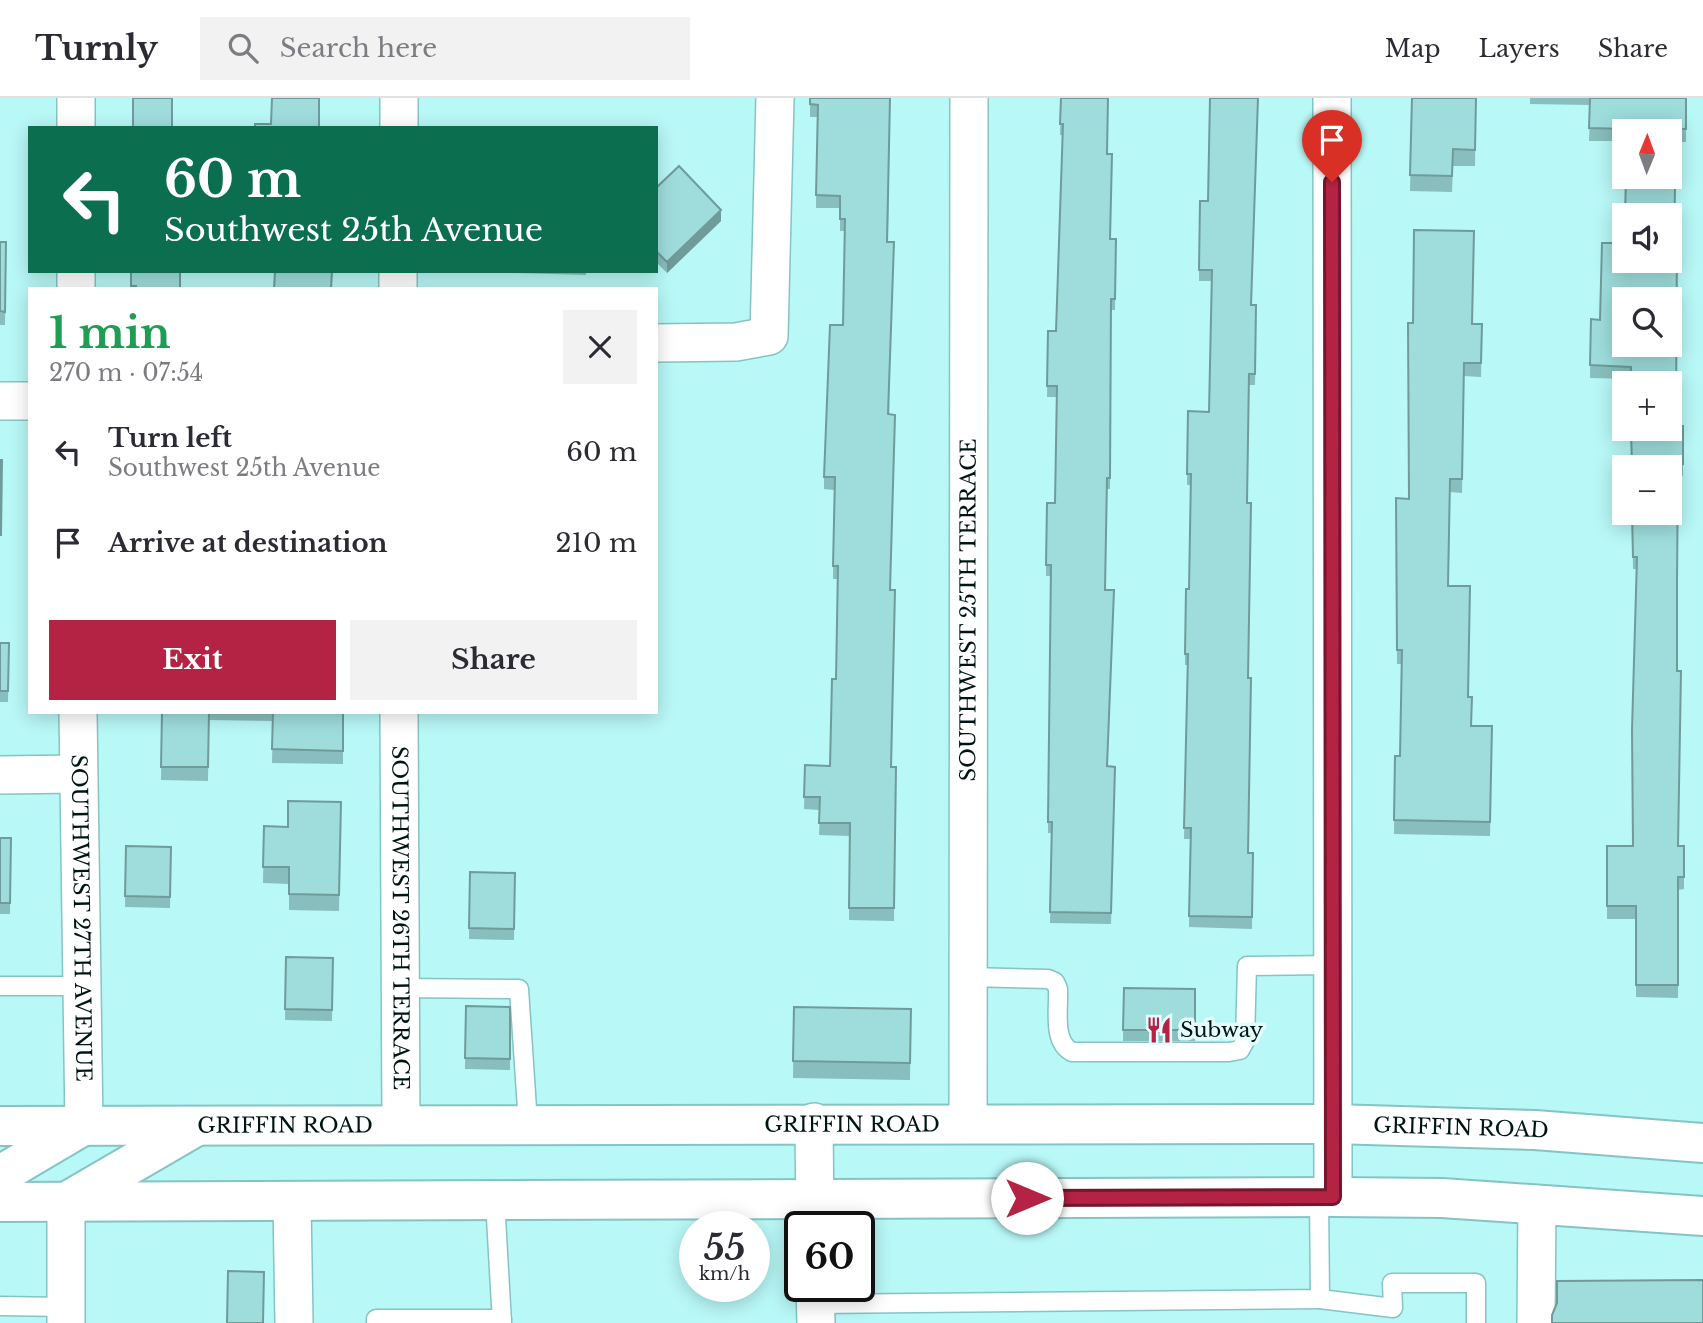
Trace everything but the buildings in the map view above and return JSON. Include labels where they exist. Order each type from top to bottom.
[{"type":"main road","name":"GRIFFIN ROAD","points":[[0,1126],[814,1122],[1443,1125],[1703,1143]]},
{"type":"main road","points":[[66,1202],[197,1125]]},
{"type":"main road","points":[[0,1175],[84,1126]]},
{"type":"main road","points":[[849,1211],[1326,1197],[1442,1198],[1703,1216]]},
{"type":"main road","points":[[0,1202],[495,1200],[788,1211]]},
{"type":"street","points":[[76,98],[76,126]]},
{"type":"street","points":[[399,98],[399,126]]},
{"type":"street","points":[[658,343],[736,342],[769,336],[775,98]]},
{"type":"street","name":"SOUTHWEST 25TH TERRACE","points":[[968,1123],[969,98]]},
{"type":"street","points":[[1326,1197],[1333,1124],[1332,98]]},
{"type":"street","points":[[0,401],[28,401]]},
{"type":"street","name":"SOUTHWEST 27TH AVENUE","points":[[78,714],[84,1126]]},
{"type":"street","name":"SOUTHWEST 26TH TERRACE","points":[[399,714],[401,1125]]},
{"type":"street","points":[[0,775],[78,774]]},
{"type":"street","points":[[814,1122],[815,1211]]},
{"type":"street","points":[[292,1201],[293,1323]]},
{"type":"street","points":[[66,1202],[66,1315]]},
{"type":"street","points":[[1536,1323],[1537,1204]]},
{"type":"lane","points":[[968,977],[1048,979],[1055,982],[1058,989],[1059,1040],[1064,1048],[1072,1052],[1230,1052],[1240,1050],[1245,1041],[1247,966],[1333,965]]},
{"type":"lane","points":[[0,986],[81,986]]},
{"type":"lane","points":[[400,988],[519,989],[528,1124]]},
{"type":"lane","points":[[1320,1299],[1326,1197]]},
{"type":"lane","points":[[376,1323],[376,1319],[502,1321],[495,1200]]},
{"type":"lane","points":[[816,1304],[1320,1299],[1394,1316],[1392,1283],[1476,1283],[1476,1323]]},
{"type":"lane","points":[[0,1306],[66,1315]]},
{"type":"place","name":"Subway","points":[[1159,1030]]},
{"type":"route","points":[[1027,1198],[1333,1197],[1332,182]]}]
